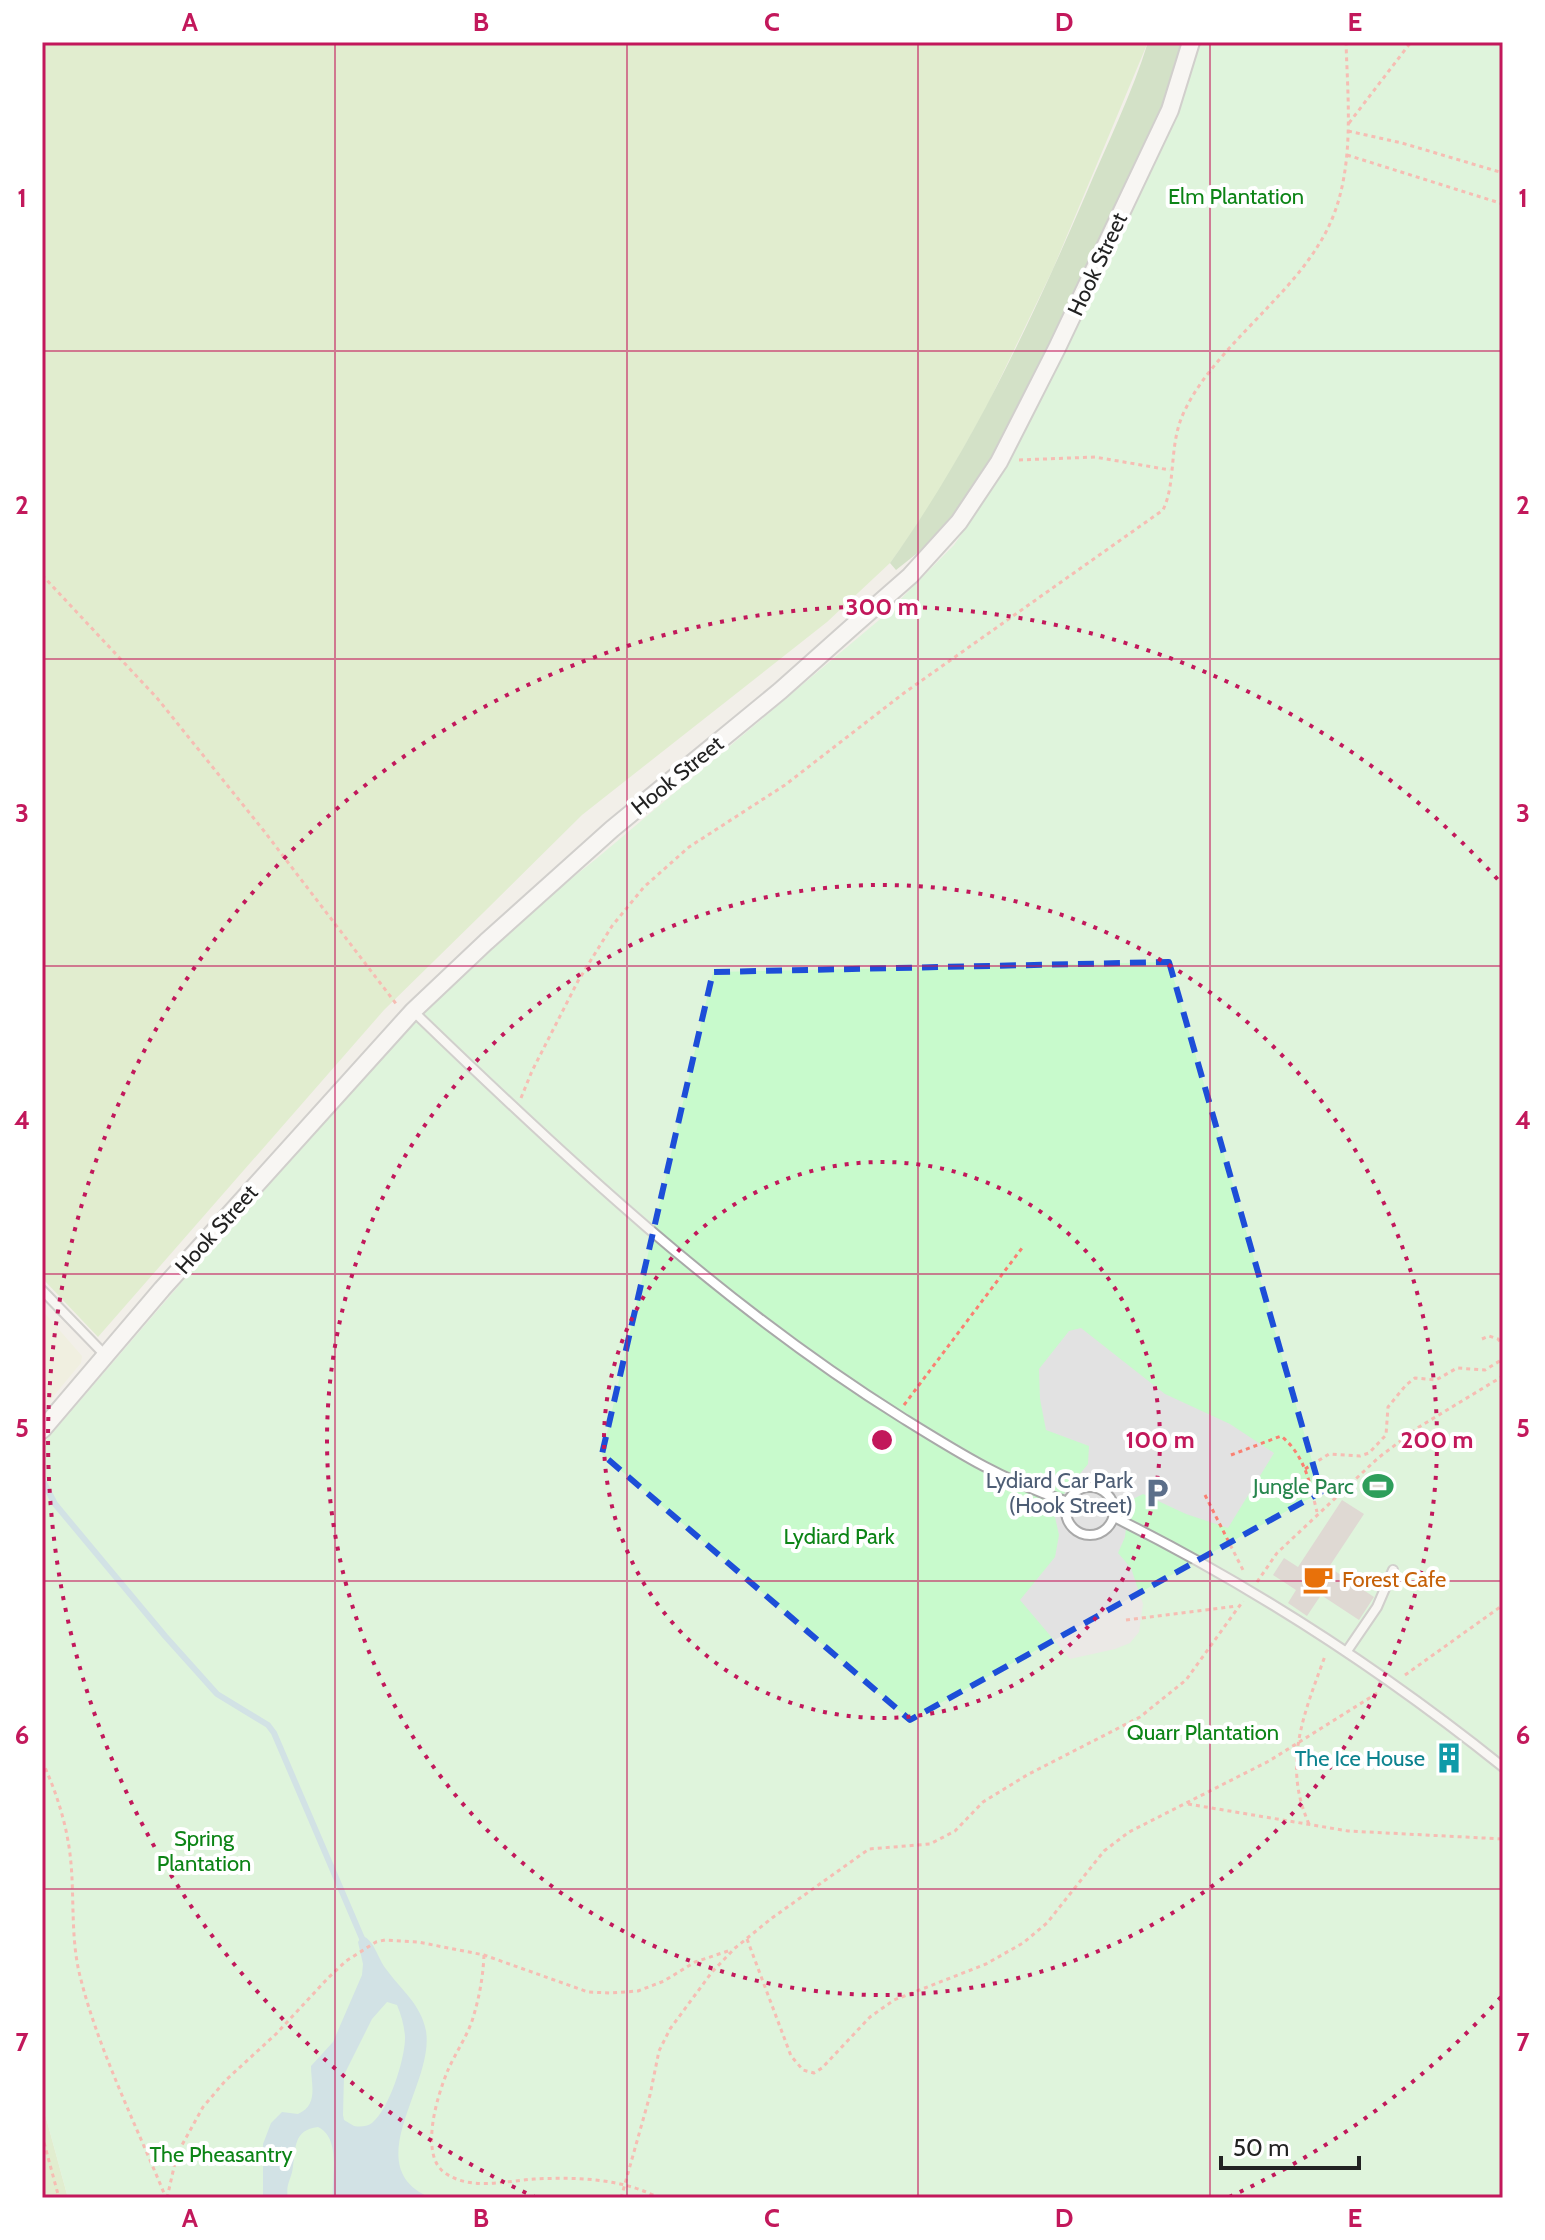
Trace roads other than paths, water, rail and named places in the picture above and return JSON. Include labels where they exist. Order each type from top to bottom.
[{"type":"street","name":"Hook Street","points":[[42,1430],[105,1355],[410,1014],[600,839],[780,691],[910,576],[959,522],[999,462],[1057,348],[1170,110],[1191,42]]},
{"type":"lane","points":[[410,1014],[687,1262],[839,1379],[990,1471],[1024,1488],[1068,1502]]},
{"type":"lane","points":[[42,1290],[105,1355]]},
{"type":"lane","points":[[1099,1488],[1113,1502],[1114,1517],[1103,1532],[1083,1534],[1074,1529],[1068,1520],[1068,1502],[1078,1489],[1099,1488]]},
{"type":"lane","points":[[1114,1517],[1251,1591],[1347,1651],[1394,1682],[1503,1767]]},
{"type":"lane","points":[[1347,1651],[1377,1607],[1393,1570]]},
{"type":"water","points":[[362,1936],[370,1941],[386,1969],[415,2005],[426,2031],[426,2052],[399,2146],[400,2166],[410,2184],[431,2198],[333,2198],[333,2149],[330,2140],[318,2127],[304,2132],[297,2141],[288,2198],[263,2198],[263,2144],[271,2123],[282,2112],[298,2114],[309,2105],[311,2066],[333,2042],[362,1975],[358,1942]],"holes":[[[387,2002],[397,2005],[405,2045],[395,2082],[384,2107],[372,2123],[354,2126],[344,2120],[343,2115],[344,2075],[372,2019]]]},
{"type":"waterway","points":[[42,1479],[55,1504],[217,1694],[268,1725],[274,1733],[364,1943]]},
{"type":"place","name":"Jungle Parc","points":[[1378,1486]]},
{"type":"place","name":"Lydiard Car Park (Hook Street)","points":[[1157,1493]]},
{"type":"place","name":"Forest Cafe","points":[[1318,1579]]},
{"type":"place","name":"The Ice House","points":[[1449,1758]]},
{"type":"park label","name":"Elm Plantation","points":[[1236,196]]},
{"type":"park label","name":"Lydiard Park","points":[[839,1536]]},
{"type":"park label","name":"Quarr Plantation","points":[[1203,1732]]},
{"type":"park label","name":"Spring Plantation","points":[[204,1850]]},
{"type":"park label","name":"The Pheasantry","points":[[221,2154]]}]
